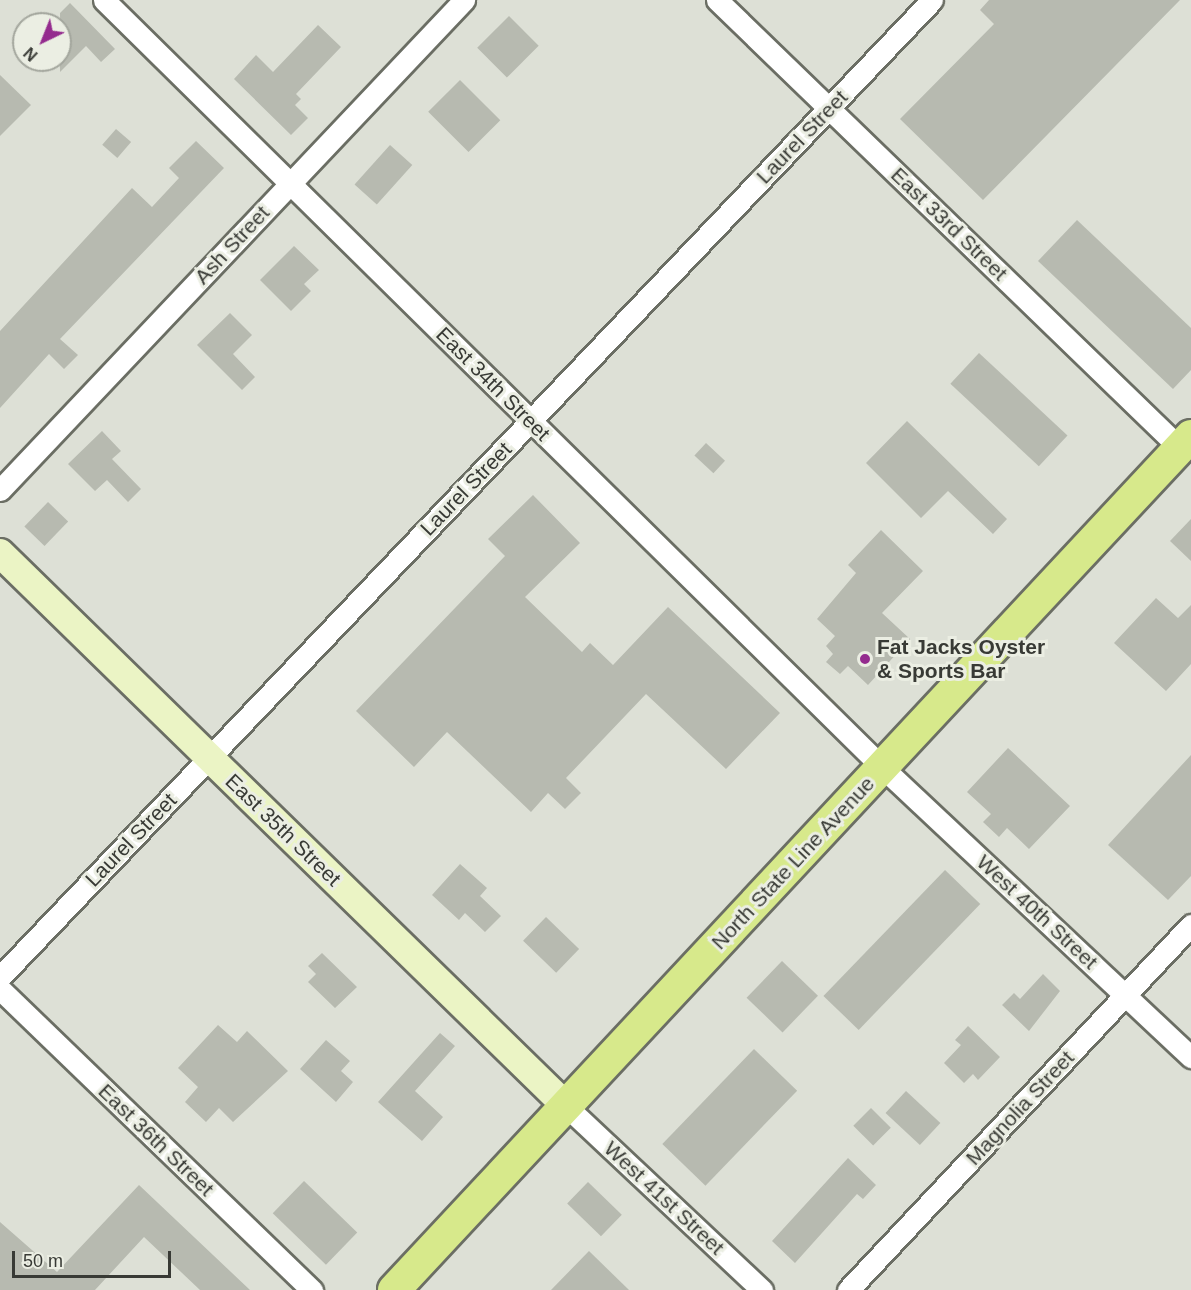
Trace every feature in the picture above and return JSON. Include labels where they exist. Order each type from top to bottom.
[{"type":"main road","name":"North State Line Avenue","points":[[394,1290],[1185,442]]},
{"type":"street","name":"East 34th Street","points":[[104,0],[882,767]]},
{"type":"street","name":"Ash Street","points":[[0,490],[464,0]]},
{"type":"street","name":"East 33rd Street","points":[[717,0],[1185,442]]},
{"type":"street","name":"Laurel Street","points":[[0,977],[932,0]]},
{"type":"street","name":"East 35th Street","points":[[0,554],[566,1106]]},
{"type":"street","name":"West 40th Street","points":[[882,767],[1191,1057]]},
{"type":"street","name":"Magnolia Street","points":[[848,1290],[1191,925]]},
{"type":"street","name":"East 36th Street","points":[[0,989],[312,1290]]},
{"type":"street","name":"West 41st Street","points":[[566,1106],[762,1290]]},
{"type":"building","points":[[989,0],[1180,0],[983,200],[900,119],[994,24],[980,10]]},
{"type":"building","points":[[70,3],[115,49],[101,62],[86,46],[72,60],[72,12],[61,12]]},
{"type":"building","points":[[509,16],[539,46],[507,78],[477,48]]},
{"type":"building","points":[[318,25],[341,47],[296,94],[301,99],[295,105],[308,118],[291,135],[234,79],[256,55],[273,72]]},
{"type":"building","points":[[0,75],[31,105],[0,136]]},
{"type":"building","points":[[460,80],[500,120],[468,152],[428,112]]},
{"type":"building","points":[[116,129],[131,142],[117,158],[102,145]]},
{"type":"building","points":[[196,141],[224,168],[60,339],[78,355],[64,369],[49,354],[0,408],[0,331],[132,188],[152,207],[179,178],[169,168]]},
{"type":"building","points":[[390,145],[412,165],[377,204],[355,184]]},
{"type":"building","points":[[1077,220],[1191,328],[1191,370],[1173,389],[1038,261]]},
{"type":"building","points":[[294,246],[319,270],[304,284],[311,291],[291,311],[260,280]]},
{"type":"building","points":[[230,313],[252,335],[233,354],[255,377],[242,390],[197,345]]},
{"type":"building","points":[[979,353],[1067,436],[1039,466],[950,384]]},
{"type":"building","points":[[907,421],[1007,519],[993,534],[948,491],[921,518],[866,463]]},
{"type":"building","points":[[102,431],[121,451],[112,459],[141,489],[128,502],[107,480],[95,491],[68,464]]},
{"type":"building","points":[[706,443],[725,461],[713,473],[694,455]]},
{"type":"building","points":[[533,495],[580,543],[525,597],[582,652],[590,643],[613,665],[668,607],[780,713],[726,769],[646,694],[566,778],[581,793],[565,809],[548,793],[531,812],[447,732],[414,767],[356,711],[505,556],[488,539]]},
{"type":"building","points":[[48,502],[68,521],[45,546],[24,526]]},
{"type":"building","points":[[1191,519],[1191,561],[1170,541]]},
{"type":"building","points":[[881,530],[923,571],[882,613],[910,639],[868,685],[848,666],[840,674],[826,662],[833,654],[826,646],[835,636],[817,619],[856,573],[848,565]]},
{"type":"building","points":[[1156,598],[1178,618],[1191,605],[1191,664],[1166,691],[1114,643]]},
{"type":"building","points":[[1008,748],[1070,806],[1029,849],[1007,828],[999,837],[983,822],[991,814],[967,792]]},
{"type":"building","points":[[1191,755],[1191,876],[1168,900],[1108,845]]},
{"type":"building","points":[[460,864],[487,888],[480,896],[501,916],[485,932],[465,913],[459,920],[432,895]]},
{"type":"building","points":[[945,870],[980,904],[859,1030],[823,996]]},
{"type":"building","points":[[546,917],[579,949],[556,973],[523,941]]},
{"type":"building","points":[[322,953],[357,987],[335,1008],[308,982],[316,974],[308,966]]},
{"type":"building","points":[[782,961],[818,996],[783,1032],[747,998]]},
{"type":"building","points":[[1043,974],[1060,991],[1029,1031],[1002,1005],[1014,993],[1020,999]]},
{"type":"building","points":[[218,1025],[237,1042],[247,1031],[288,1071],[233,1122],[219,1108],[206,1122],[185,1102],[198,1087],[178,1068]]},
{"type":"building","points":[[968,1026],[1000,1057],[978,1080],[973,1074],[964,1083],[944,1063],[961,1045],[955,1040]]},
{"type":"building","points":[[440,1033],[455,1046],[415,1091],[443,1117],[422,1141],[378,1102]]},
{"type":"building","points":[[326,1040],[350,1061],[341,1071],[353,1082],[336,1102],[300,1069]]},
{"type":"building","points":[[754,1049],[797,1091],[705,1186],[662,1144]]},
{"type":"building","points":[[906,1091],[940,1123],[920,1145],[886,1113]]},
{"type":"building","points":[[871,1108],[891,1128],[873,1145],[853,1126]]},
{"type":"building","points":[[848,1158],[876,1185],[863,1199],[857,1194],[795,1263],[772,1241]]},
{"type":"building","points":[[304,1181],[357,1232],[326,1265],[273,1213]]},
{"type":"building","points":[[588,1182],[622,1215],[601,1236],[567,1204]]},
{"type":"building","points":[[139,1185],[250,1290],[200,1290],[144,1237],[95,1290],[0,1290],[0,1222],[57,1272]]},
{"type":"building","points":[[589,1251],[629,1290],[551,1290]]},
{"type":"place","name":"Fat Jacks Oyster & Sports Bar","points":[[865,659]]}]
